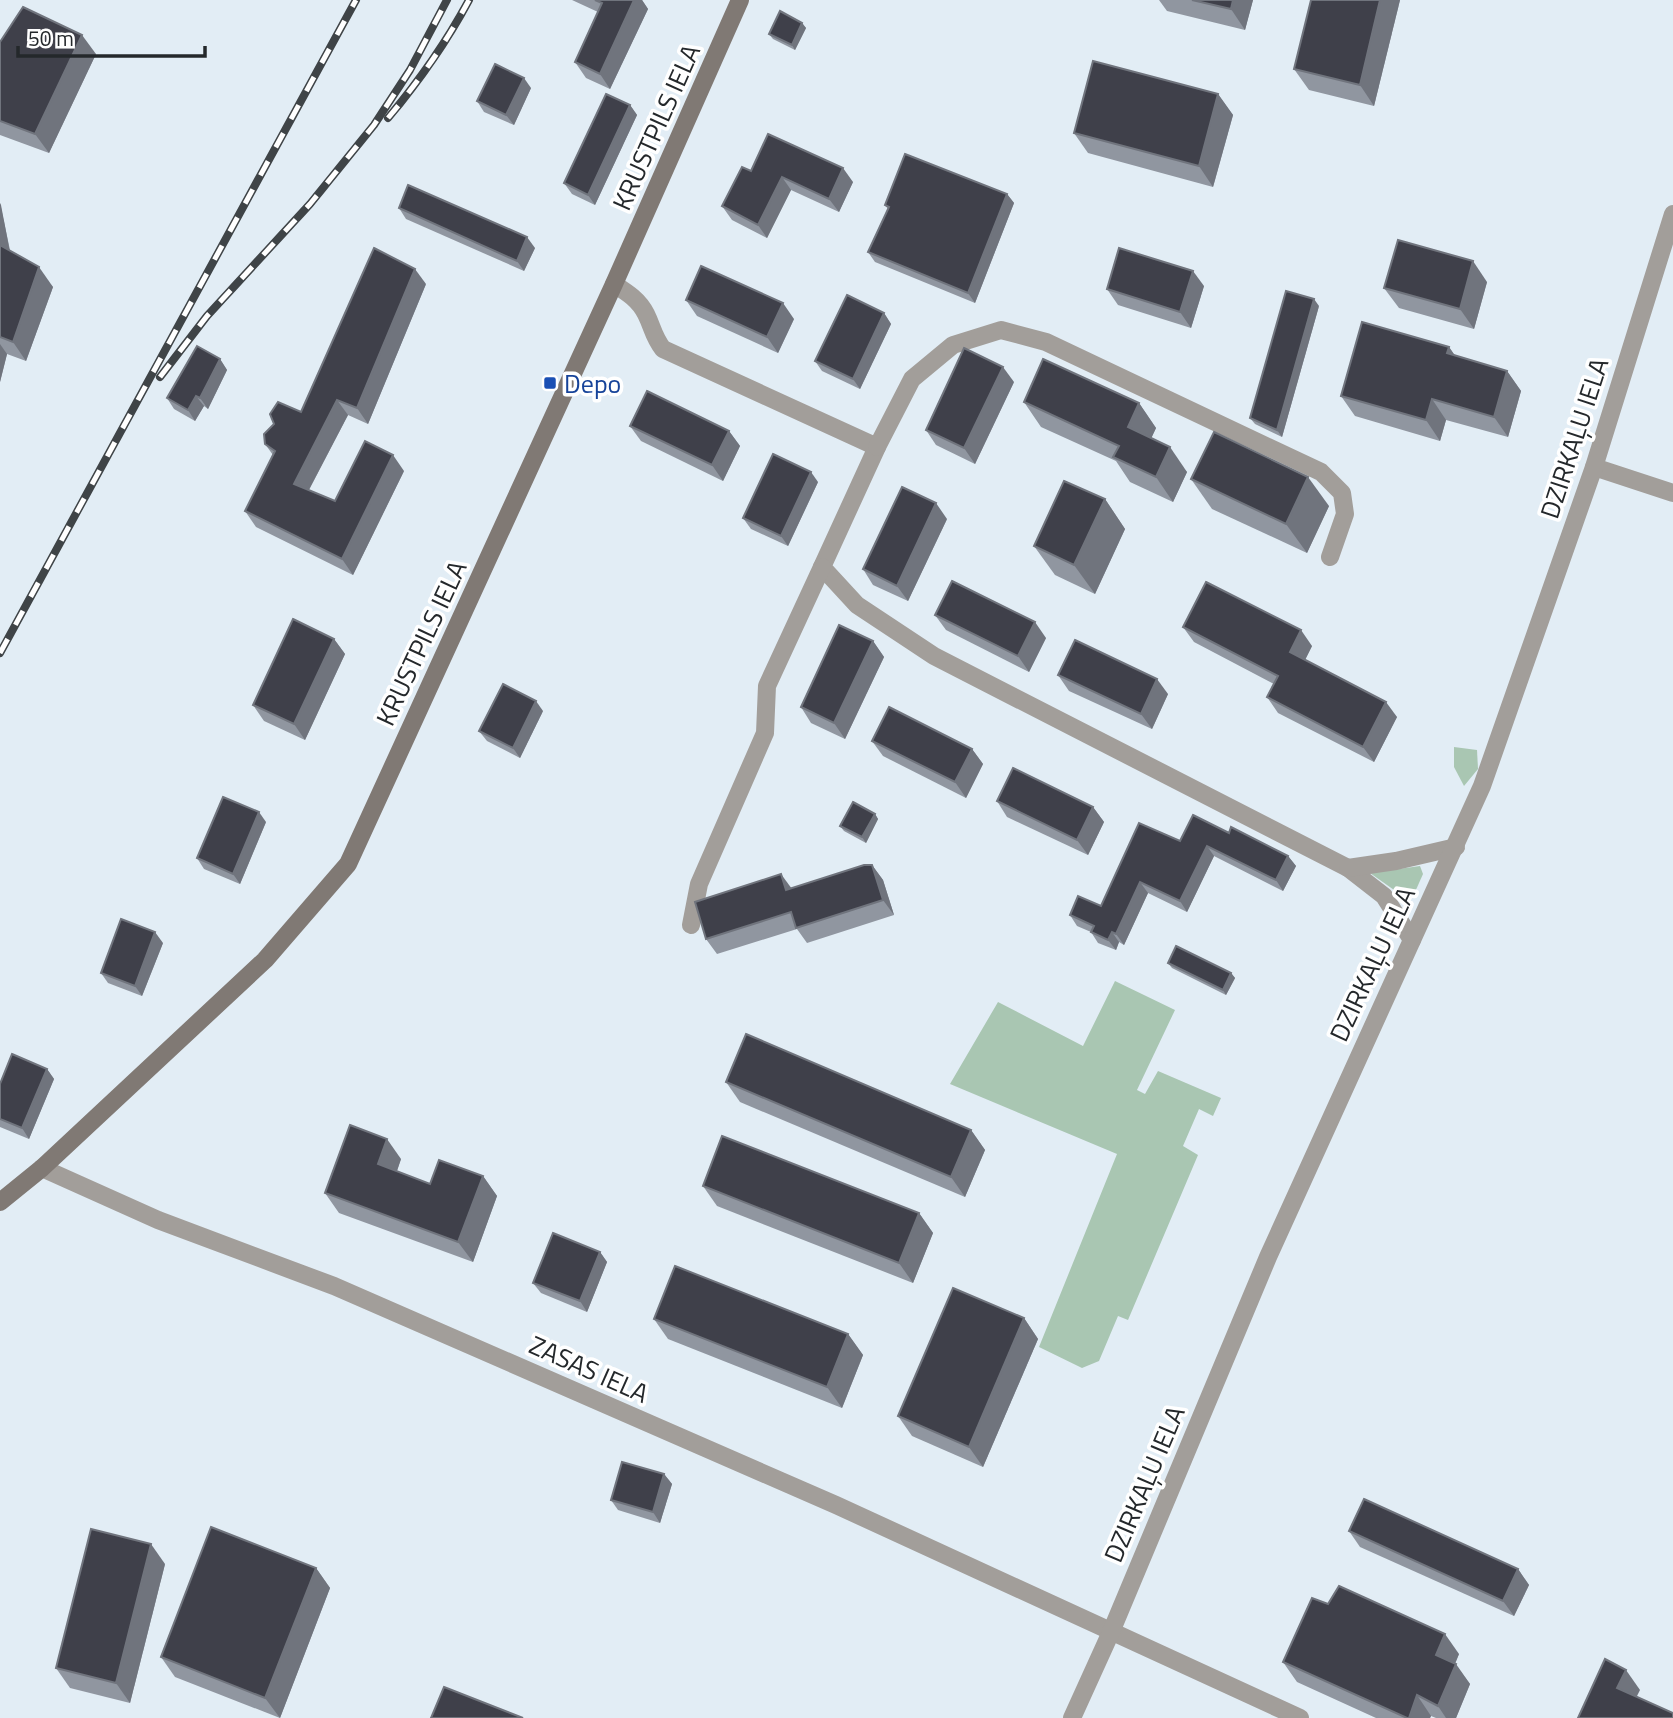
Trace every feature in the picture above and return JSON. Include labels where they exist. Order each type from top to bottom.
[{"type":"main road","name":"KRUSTPILS IELA","points":[[0,1202],[42,1168],[265,960],[348,864],[614,284],[740,0]]},
{"type":"street","name":"DZIRKAĻU IELA","points":[[1072,1718],[1111,1632],[1268,1258],[1482,786],[1594,467],[1673,214]]},
{"type":"street","points":[[614,284],[635,298],[647,315],[654,337],[663,349],[877,447]]},
{"type":"street","points":[[691,925],[699,884],[765,733],[766,686],[877,447],[912,379],[953,345],[1001,330],[1046,342],[1223,428],[1280,451],[1321,472],[1342,493],[1345,514],[1330,557]]},
{"type":"street","points":[[1594,467],[1673,493]]},
{"type":"street","points":[[822,567],[857,605],[934,656],[1348,868],[1384,897],[1412,940]]},
{"type":"street","points":[[1348,868],[1396,861],[1456,846]]},
{"type":"street","name":"ZASAS IELA","points":[[42,1168],[158,1220],[334,1286],[836,1505],[1300,1718]]},
{"type":"green space","points":[[1454,747],[1477,750],[1478,769],[1464,786],[1454,767]]},
{"type":"green space","points":[[1420,866],[1423,874],[1415,892],[1404,897],[1370,873]]},
{"type":"green space","points":[[1115,981],[1175,1010],[1137,1090],[1145,1094],[1158,1071],[1221,1098],[1213,1116],[1199,1109],[1183,1146],[1198,1155],[1128,1320],[1118,1316],[1099,1361],[1082,1368],[1039,1347],[1117,1154],[950,1084],[998,1002],[1083,1046]]},
{"type":"building","points":[[595,0],[634,0],[600,74],[575,62],[602,3]]},
{"type":"building","points":[[1192,0],[1233,0],[1231,9]]},
{"type":"building","points":[[1311,0],[1380,0],[1360,85],[1294,69]]},
{"type":"building","points":[[23,7],[82,35],[35,134],[0,121],[0,42]]},
{"type":"building","points":[[780,11],[802,23],[792,45],[769,34]]},
{"type":"building","points":[[1093,61],[1218,94],[1199,166],[1074,133]]},
{"type":"building","points":[[495,64],[524,78],[506,115],[477,101]]},
{"type":"building","points":[[606,94],[630,105],[588,195],[564,183]]},
{"type":"building","points":[[768,134],[843,168],[829,199],[782,177],[758,225],[722,206],[742,167],[751,171]]},
{"type":"building","points":[[905,154],[1007,194],[968,293],[868,252],[889,207],[885,205]]},
{"type":"building","points":[[408,185],[527,237],[517,261],[399,208]]},
{"type":"building","points":[[1398,240],[1473,261],[1460,309],[1384,288]]},
{"type":"building","points":[[0,245],[39,267],[13,342],[0,337]]},
{"type":"building","points":[[374,248],[415,269],[357,408],[337,400],[294,484],[335,501],[365,441],[393,455],[342,559],[245,511],[275,451],[265,444],[264,434],[274,424],[270,414],[278,402],[301,412]]},
{"type":"building","points":[[1119,248],[1193,271],[1180,312],[1107,289]]},
{"type":"building","points":[[701,266],[783,303],[767,337],[686,300]]},
{"type":"building","points":[[1286,291],[1314,299],[1277,430],[1250,418]]},
{"type":"building","points":[[847,295],[884,313],[853,379],[815,361]]},
{"type":"building","points":[[1362,322],[1449,347],[1447,353],[1507,371],[1494,417],[1432,399],[1426,420],[1341,396]]},
{"type":"building","points":[[197,346],[220,359],[200,398],[196,396],[188,410],[167,398]]},
{"type":"building","points":[[964,348],[1003,367],[964,448],[926,430]]},
{"type":"building","points":[[1043,359],[1139,403],[1128,427],[1170,447],[1156,477],[1113,457],[1119,446],[1024,402]]},
{"type":"building","points":[[647,391],[729,431],[712,465],[630,426]]},
{"type":"building","points":[[1214,432],[1308,477],[1286,524],[1191,479]]},
{"type":"building","points":[[773,454],[811,472],[781,536],[743,518]]},
{"type":"building","points":[[1064,481],[1105,499],[1074,565],[1034,546]]},
{"type":"building","points":[[902,487],[936,503],[897,586],[863,569]]},
{"type":"building","points":[[952,581],[1035,622],[1018,656],[935,615]]},
{"type":"building","points":[[1206,582],[1301,630],[1290,652],[1386,702],[1363,747],[1267,697],[1278,676],[1183,627]]},
{"type":"building","points":[[293,619],[334,639],[294,724],[253,705]]},
{"type":"building","points":[[839,625],[873,641],[834,723],[801,707]]},
{"type":"building","points":[[1075,640],[1157,679],[1141,714],[1058,675]]},
{"type":"building","points":[[503,684],[536,701],[513,748],[479,731]]},
{"type":"building","points":[[889,707],[972,749],[955,782],[872,741]]},
{"type":"building","points":[[1013,768],[1093,807],[1077,840],[997,801]]},
{"type":"building","points":[[223,797],[259,812],[233,874],[197,858]]},
{"type":"building","points":[[853,802],[875,814],[862,837],[840,826]]},
{"type":"building","points":[[1193,815],[1229,833],[1231,827],[1288,856],[1276,880],[1207,846],[1180,901],[1140,882],[1116,934],[1112,932],[1108,940],[1091,932],[1094,926],[1070,915],[1078,896],[1101,906],[1139,823],[1180,841]]},
{"type":"building","points":[[864,865],[872,865],[883,900],[796,928],[791,912],[706,939],[695,902],[781,874],[786,890]]},
{"type":"building","points":[[121,919],[155,932],[135,986],[101,973]]},
{"type":"building","points":[[1176,946],[1231,973],[1223,990],[1168,963]]},
{"type":"building","points":[[746,1034],[971,1130],[951,1177],[726,1082]]},
{"type":"building","points":[[12,1054],[47,1069],[22,1128],[0,1119],[0,1084]]},
{"type":"building","points":[[350,1125],[387,1139],[378,1164],[430,1184],[439,1160],[483,1176],[458,1242],[325,1193]]},
{"type":"building","points":[[722,1136],[919,1213],[899,1263],[703,1186]]},
{"type":"building","points":[[553,1233],[600,1252],[580,1301],[533,1283]]},
{"type":"building","points":[[675,1266],[848,1334],[827,1387],[654,1319]]},
{"type":"building","points":[[953,1288],[1024,1318],[969,1447],[898,1416]]},
{"type":"building","points":[[622,1462],[664,1474],[653,1512],[611,1500]]},
{"type":"building","points":[[1364,1499],[1518,1569],[1503,1601],[1349,1531]]},
{"type":"building","points":[[211,1527],[316,1568],[265,1698],[161,1657]]},
{"type":"building","points":[[91,1529],[151,1544],[116,1683],[56,1668]]},
{"type":"building","points":[[1339,1586],[1445,1634],[1436,1655],[1456,1664],[1438,1706],[1417,1695],[1407,1718],[1283,1662],[1312,1598],[1328,1604]]},
{"type":"building","points":[[1605,1659],[1626,1670],[1617,1688],[1673,1713],[1673,1718],[1578,1718]]},
{"type":"building","points":[[444,1687],[523,1718],[431,1718]]},
{"type":"railway","points":[[0,653],[356,0]]},
{"type":"railway","points":[[160,377],[207,316],[310,204],[374,125],[410,70],[447,0]]},
{"type":"railway","points":[[388,118],[432,61],[469,0]]},
{"type":"place","name":"Depo","points":[[550,383]]}]
